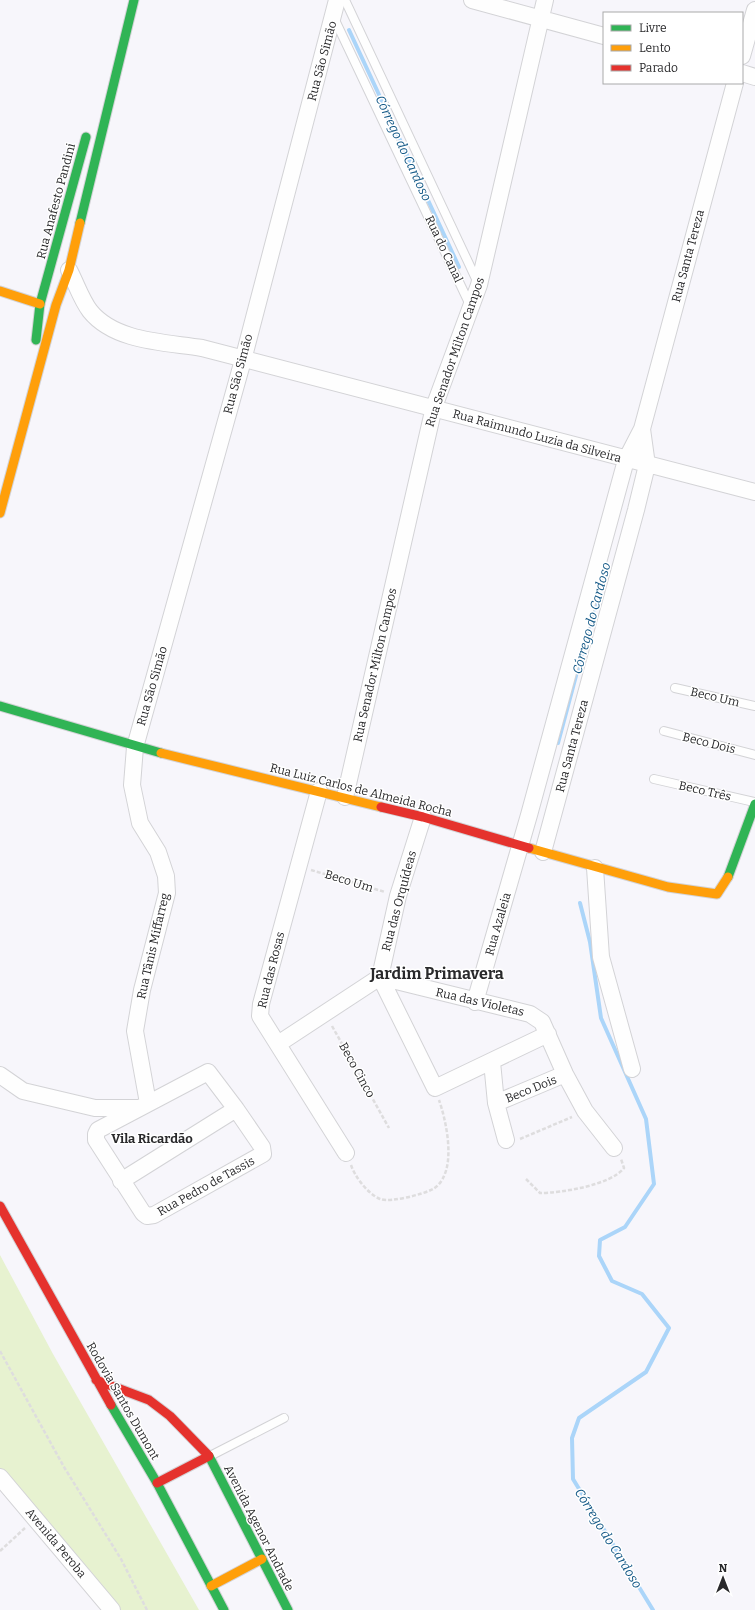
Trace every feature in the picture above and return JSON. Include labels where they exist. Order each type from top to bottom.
[{"type":"main road","name":"Rua Anafesto Pandini","points":[[106,72],[133,0]]},
{"type":"main road","name":"Rua Anafesto Pandini","points":[[0,513],[56,305],[69,270],[133,0]]},
{"type":"main road","name":"Rua Anafesto Pandini","points":[[27,414],[40,304],[88,131]]},
{"type":"main road","points":[[0,291],[40,304]]},
{"type":"main road","name":"Rua Luiz Carlos de Almeida Rocha","points":[[0,706],[135,747],[424,817],[595,868],[668,887],[717,894],[728,876],[755,803]]},
{"type":"main road","name":"Rodovia Santos Dumont","points":[[0,1206],[96,1380],[157,1484],[224,1610]]},
{"type":"main road","name":"Avenida Agenor Andrade","points":[[96,1380],[149,1400],[170,1416],[209,1456],[288,1610]]},
{"type":"main road","points":[[157,1484],[209,1456]]},
{"type":"main road","points":[[211,1586],[262,1559]]},
{"type":"street","name":"Rua São Simão","points":[[135,747],[243,360],[334,17],[337,0]]},
{"type":"street","points":[[472,0],[603,36]]},
{"type":"street","name":"Rua Senador Milton Campos","points":[[345,797],[434,407],[472,308],[479,285],[545,0]]},
{"type":"street","points":[[743,52],[755,10]]},
{"type":"street","points":[[743,74],[755,77]]},
{"type":"street","name":"Rua Santa Tereza","points":[[520,845],[626,460],[642,429],[734,84]]},
{"type":"street","name":"Rua Raimundo Luzia da Silveira","points":[[69,270],[90,311],[109,328],[133,337],[202,348],[243,360],[434,407],[626,460],[755,492]]},
{"type":"street","name":"Rua Santa Tereza","points":[[543,852],[636,510],[646,465],[642,429]]},
{"type":"street","name":"Rua Tânis Miffarreg","points":[[135,747],[132,786],[140,824],[158,852],[166,876],[167,893],[142,990],[135,1031],[143,1106]]},
{"type":"street","name":"Rua das Rosas","points":[[319,792],[261,1004],[260,1016],[346,1154]]},
{"type":"street","name":"Rua das Orquídeas","points":[[380,977],[398,896],[424,817]]},
{"type":"street","name":"Rua Azaleia","points":[[475,1002],[520,845]]},
{"type":"street","points":[[595,868],[601,956],[632,1068]]},
{"type":"street","points":[[278,1044],[380,977],[435,1088],[548,1034]]},
{"type":"street","name":"Rua das Violetas","points":[[380,977],[475,1002],[530,1014],[542,1022],[565,1074],[585,1111],[614,1148]]},
{"type":"street","points":[[492,1062],[496,1103],[506,1140]]},
{"type":"street","points":[[0,1075],[23,1091],[95,1108],[143,1106],[208,1072],[236,1108],[121,1180]]},
{"type":"street","name":"Beco Dois","points":[[496,1103],[565,1074]]},
{"type":"street","name":"Rua Pedro de Tassis","points":[[143,1106],[98,1130],[96,1140],[143,1213],[150,1216],[261,1156],[263,1152],[236,1108]]},
{"type":"street","name":"Avenida Peroba","points":[[0,1477],[112,1610]]},
{"type":"lane","name":"Rua do Canal","points":[[345,0],[479,285]]},
{"type":"lane","name":"Rua do Canal","points":[[334,17],[472,308]]},
{"type":"lane","name":"Beco Um","points":[[676,688],[755,706]]},
{"type":"lane","name":"Beco Dois","points":[[664,731],[755,754]]},
{"type":"lane","name":"Beco Três","points":[[654,779],[755,803]]},
{"type":"lane","points":[[209,1456],[284,1418]]},
{"type":"path","name":"Beco Um","points":[[299,866],[398,896]]},
{"type":"path","name":"Beco Cinco","points":[[325,1013],[389,1128]]},
{"type":"path","points":[[346,1154],[354,1174],[372,1194],[381,1200],[393,1200],[435,1189],[444,1178],[447,1163],[446,1120],[435,1088]]},
{"type":"path","points":[[506,1140],[517,1140],[567,1119]]},
{"type":"path","points":[[526,1179],[540,1193],[557,1193],[585,1187],[619,1174],[624,1168],[621,1157],[614,1148]]},
{"type":"path","points":[[0,1351],[64,1467],[121,1559],[148,1610]]},
{"type":"path","points":[[0,1551],[35,1519]]},
{"type":"green space","points":[[0,1255],[53,1354],[199,1610],[119,1610],[0,1472]]},
{"type":"waterway","name":"Córrego do Cardoso","points":[[349,30],[459,267]]},
{"type":"waterway","name":"Córrego do Cardoso","points":[[558,743],[596,601]]},
{"type":"waterway","name":"Córrego do Cardoso","points":[[580,903],[590,942],[601,1018],[646,1119],[654,1184],[625,1227],[600,1240],[599,1256],[612,1281],[642,1294],[669,1328],[646,1372],[579,1418],[572,1438],[573,1479],[653,1610]]},
{"type":"traffic: fast","points":[[80,223],[134,0]]},
{"type":"traffic: fast","points":[[36,340],[40,304],[86,137]]},
{"type":"traffic: fast","points":[[0,706],[161,753]]},
{"type":"traffic: fast","points":[[728,877],[755,804]]},
{"type":"traffic: fast","points":[[111,1405],[157,1483],[224,1610]]},
{"type":"traffic: fast","points":[[209,1456],[288,1610]]},
{"type":"traffic: slow","points":[[0,513],[56,305],[69,270],[80,223]]},
{"type":"traffic: slow","points":[[0,291],[40,304]]},
{"type":"traffic: slow","points":[[161,753],[381,807]]},
{"type":"traffic: slow","points":[[529,848],[668,887],[717,894],[728,877]]},
{"type":"traffic: slow","points":[[211,1586],[262,1559]]},
{"type":"traffic: jam","points":[[381,807],[423,817],[529,848]]},
{"type":"traffic: jam","points":[[0,1206],[111,1405]]},
{"type":"traffic: jam","points":[[96,1380],[149,1400],[170,1416],[209,1456],[157,1483]]},
{"type":"district","name":"Jardim Primavera","points":[[437,973]]},
{"type":"district","name":"Vila Ricardão","points":[[152,1138]]}]
